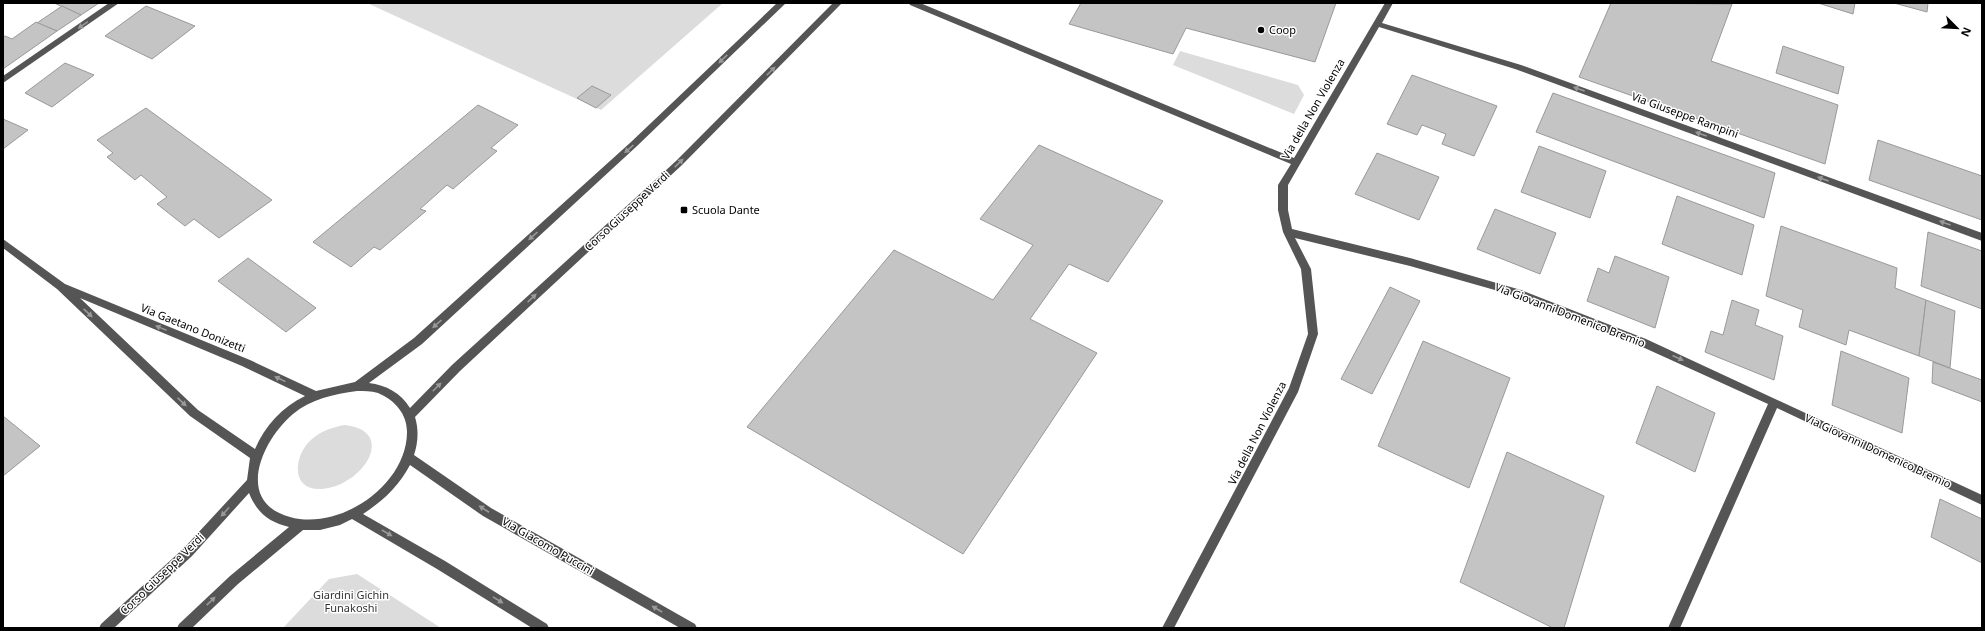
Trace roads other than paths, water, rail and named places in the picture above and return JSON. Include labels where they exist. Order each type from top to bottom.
[{"type":"street","points":[[3,80],[116,3]]},
{"type":"street","points":[[357,386],[429,331],[634,144],[782,3]]},
{"type":"street","name":"Corso Giuseppe Verdi","points":[[410,415],[456,368],[679,163],[838,3]]},
{"type":"street","points":[[913,3],[1295,162]]},
{"type":"street","name":"Via della Non Violenza","points":[[1168,628],[1294,388],[1313,334],[1306,269],[1288,232],[1283,210],[1283,185],[1295,162],[1389,3]]},
{"type":"street","name":"Via Giuseppe Rampini","points":[[1377,24],[1518,67],[1982,236]]},
{"type":"street","name":"Via Giovanni Domenico Bremio","points":[[1288,232],[1410,262],[1518,293],[1642,342],[1774,402],[1982,500]]},
{"type":"street","name":"Via Gaetano Donizetti","points":[[3,243],[60,286],[194,413],[255,455]]},
{"type":"street","name":"Via Gaetano Donizetti","points":[[60,286],[246,363],[315,396]]},
{"type":"street","points":[[357,386],[380,389],[398,399],[410,415],[414,435],[408,458],[396,479],[381,494],[353,514],[326,523],[301,525],[282,521],[266,512],[256,500],[251,483],[255,455],[269,431],[290,411],[315,396],[336,389],[357,386]]},
{"type":"street","points":[[1674,628],[1774,402]]},
{"type":"street","name":"Via Giacomo Puccini","points":[[408,458],[487,512],[691,628]]},
{"type":"street","name":"Corso Giuseppe Verdi","points":[[105,628],[188,552],[251,483]]},
{"type":"street","points":[[353,514],[441,564],[543,628]]},
{"type":"street","points":[[183,628],[234,580],[301,525]]},
{"type":"place","name":"Coop","points":[[1261,30]]},
{"type":"place","name":"Scuola Dante","points":[[684,210]]},
{"type":"park label","name":"Giardini Gichin Funakoshi","points":[[351,601]]}]
